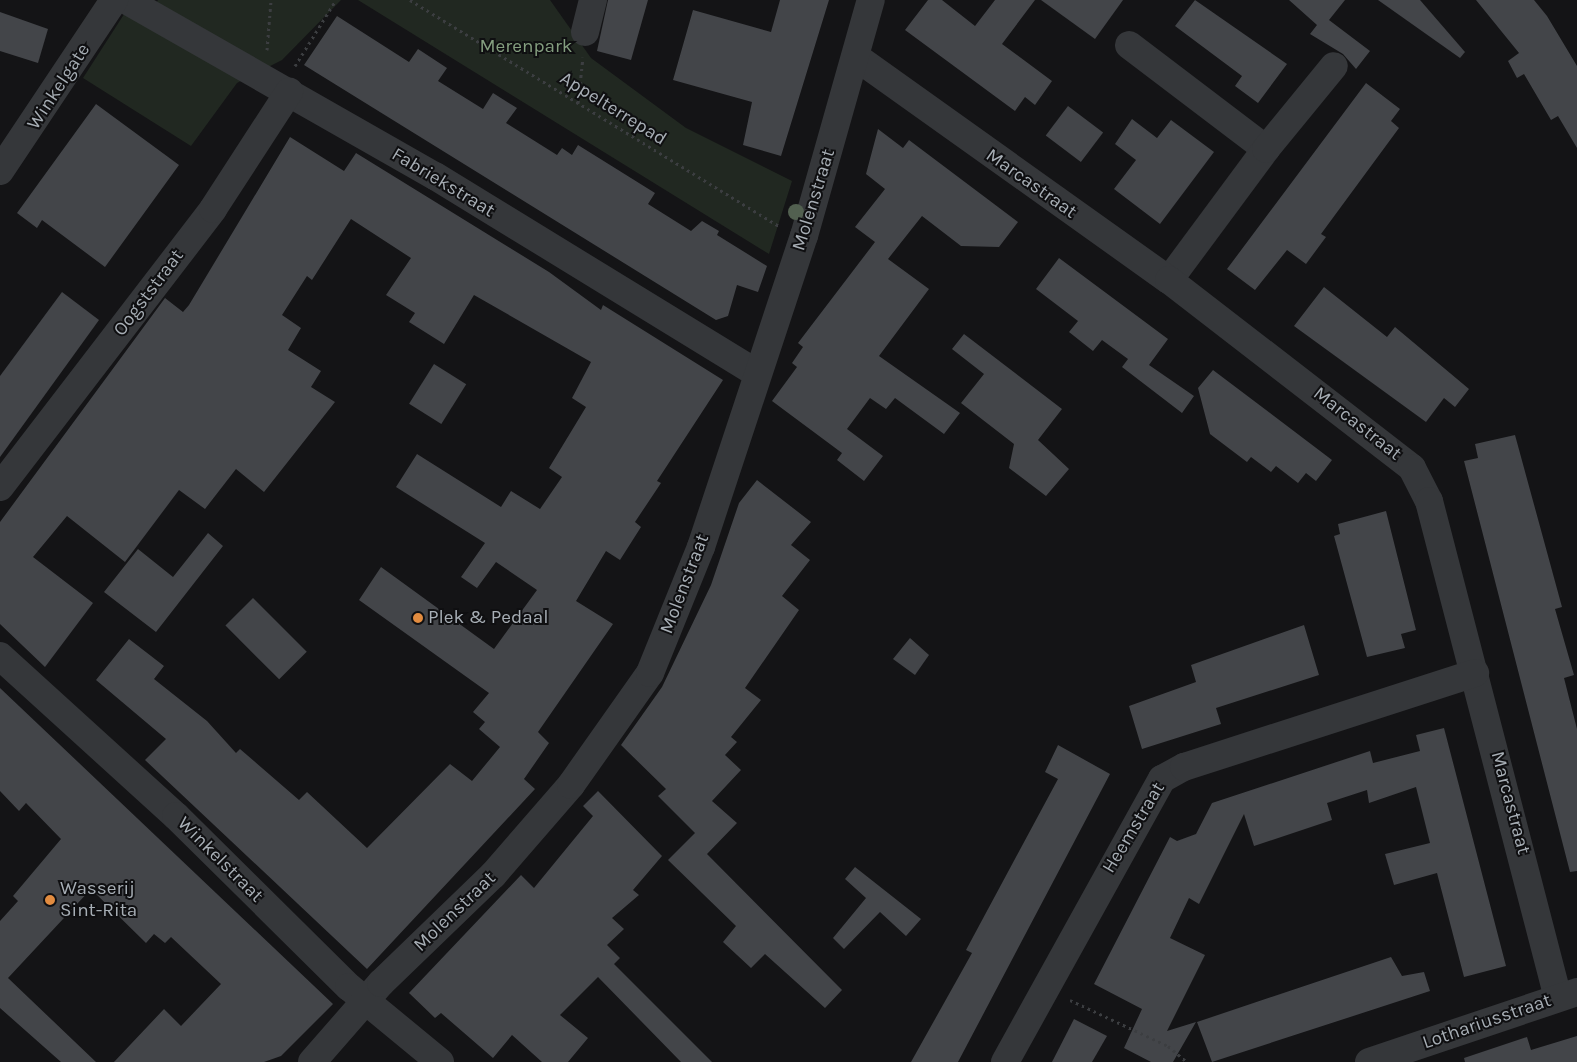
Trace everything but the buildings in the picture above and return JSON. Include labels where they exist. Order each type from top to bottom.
[{"type":"street","name":"Winkelgate","points":[[0,171],[114,0]]},
{"type":"street","name":"Fabriekstraat","points":[[126,0],[279,86],[756,373]]},
{"type":"street","points":[[585,32],[593,0]]},
{"type":"street","name":"Molenstraat","points":[[312,1062],[368,1000],[493,875],[571,785],[650,673],[701,547],[756,373],[804,236],[871,0]]},
{"type":"street","points":[[1128,45],[1266,149]]},
{"type":"street","name":"Marcastraat","points":[[856,57],[1169,280],[1412,468],[1429,501],[1475,673],[1568,995]]},
{"type":"street","points":[[1169,280],[1266,149],[1334,66]]},
{"type":"street","name":"Oogststraat","points":[[0,487],[213,209],[279,86]]},
{"type":"street","name":"Winkelstraat","points":[[0,656],[176,816],[349,988],[368,1000],[440,1062]]},
{"type":"street","name":"Heemstraat","points":[[1004,1062],[1043,987],[1162,779],[1184,767],[1475,673]]},
{"type":"street","name":"Lothariusstraat","points":[[1369,1062],[1568,995]]},
{"type":"path","points":[[271,0],[279,86]]},
{"type":"path","points":[[279,86],[336,0]]},
{"type":"path","name":"Appelterrepad","points":[[410,0],[778,227],[804,236]]},
{"type":"path","points":[[578,103],[585,32]]},
{"type":"path","points":[[1043,987],[1168,1046],[1186,1056],[1187,1062]]},
{"type":"green space","points":[[158,0],[341,0],[282,60],[237,83],[191,146],[83,78],[128,8],[151,11]]},
{"type":"green space","name":"Merenpark","points":[[358,0],[550,0],[591,58],[686,128],[792,181],[769,254]]},
{"type":"place","name":"Plek & Pedaal","points":[[418,618]]},
{"type":"place","name":"Wasserij Sint-Rita","points":[[50,900]]}]
